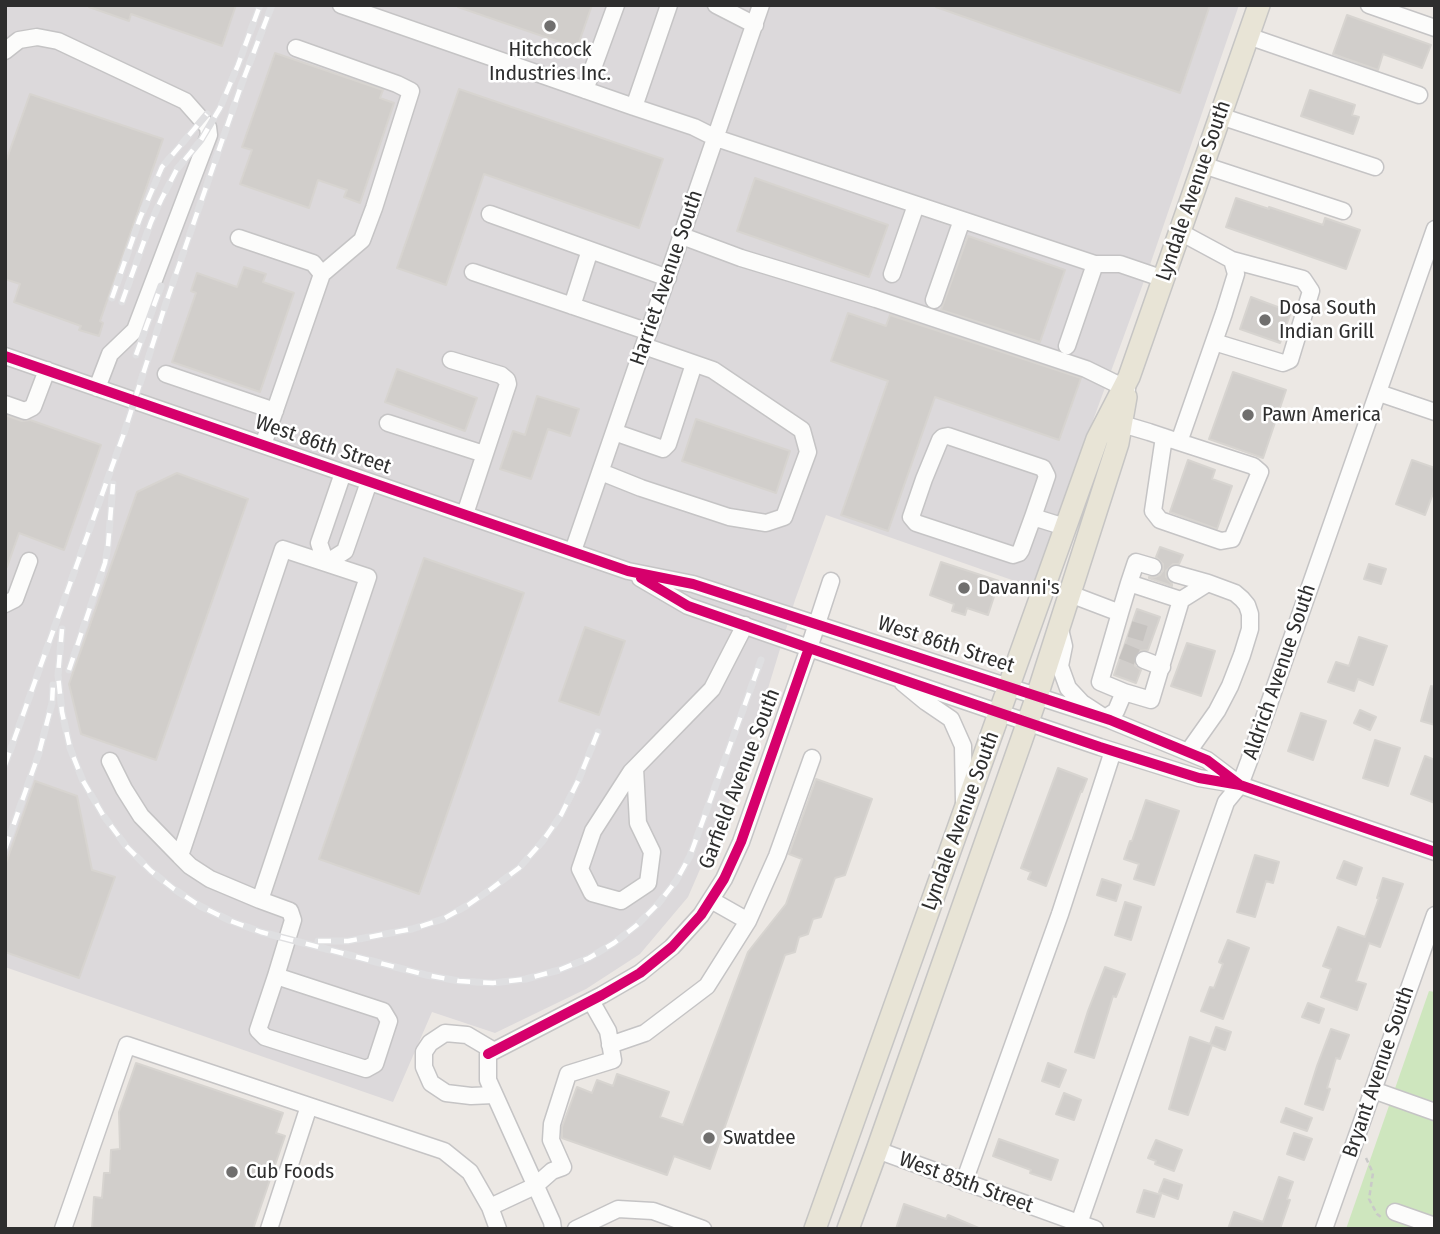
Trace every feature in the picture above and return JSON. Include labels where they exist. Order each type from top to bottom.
[{"type":"main road","name":"Lyndale Avenue South","points":[[815,1229],[1097,439],[1127,384],[1259,5]]},
{"type":"main road","name":"Lyndale Avenue South","points":[[848,1229],[1037,696],[1118,443],[1127,384]]},
{"type":"street","points":[[341,5],[694,127],[716,138],[961,220],[1095,264],[1120,264],[1164,279]]},
{"type":"street","points":[[585,90],[616,5]]},
{"type":"street","points":[[634,107],[670,5]]},
{"type":"street","points":[[716,5],[755,25]]},
{"type":"street","name":"Harriet Avenue South","points":[[573,551],[761,5]]},
{"type":"street","points":[[1372,6],[1435,28]]},
{"type":"street","points":[[1248,36],[1419,95]]},
{"type":"street","points":[[5,51],[19,40],[37,37],[58,41],[185,101],[208,127],[209,135],[135,330],[110,354],[97,388]]},
{"type":"street","points":[[263,445],[322,274],[362,240],[411,91],[397,83],[296,48]]},
{"type":"street","points":[[1220,116],[1375,167]]},
{"type":"street","points":[[1203,165],[1343,211]]},
{"type":"street","points":[[892,274],[916,205]]},
{"type":"street","points":[[490,214],[668,278]]},
{"type":"street","points":[[934,300],[961,220]]},
{"type":"street","points":[[1180,232],[1232,260],[1303,279],[1311,291],[1290,360],[1283,363],[1214,342]]},
{"type":"street","points":[[682,236],[741,258],[876,299],[1127,384]]},
{"type":"street","points":[[239,238],[313,263],[322,274]]},
{"type":"street","name":"Aldrich Avenue South","points":[[1078,1226],[1226,802],[1240,785],[1433,240]]},
{"type":"street","points":[[572,306],[590,250]]},
{"type":"street","points":[[1122,424],[1171,439],[1253,466],[1260,472],[1232,539],[1221,541],[1160,520],[1153,510],[1171,439],[1214,342],[1236,274],[1232,260]]},
{"type":"street","points":[[1067,346],[1095,264]]},
{"type":"street","points":[[473,272],[572,306],[647,339],[694,364],[713,370],[802,430],[807,452],[784,517],[766,523],[729,517],[601,472]]},
{"type":"street","name":"West 86th Street","points":[[5,356],[628,571],[693,583],[1105,718],[1207,760],[1240,785]]},
{"type":"street","points":[[451,360],[501,375],[508,384],[465,514]]},
{"type":"street","points":[[614,432],[663,449],[694,364]]},
{"type":"street","points":[[5,404],[24,411],[33,407],[47,370]]},
{"type":"street","points":[[166,374],[275,411]]},
{"type":"street","points":[[1379,393],[1435,412]]},
{"type":"street","points":[[388,423],[484,454]]},
{"type":"street","points":[[948,436],[1043,468],[1047,476],[1033,517],[1021,550],[1013,555],[916,523],[911,517],[940,440],[948,436]]},
{"type":"street","points":[[326,563],[319,543],[344,473]]},
{"type":"street","points":[[326,563],[345,551],[369,481]]},
{"type":"street","points":[[1033,517],[1065,527]]},
{"type":"street","points":[[180,856],[283,549],[368,577],[260,900]]},
{"type":"street","points":[[5,604],[15,599],[29,561]]},
{"type":"street","points":[[1153,567],[1136,562],[1129,583],[1116,649],[1100,682],[1151,700],[1181,600],[1208,583]]},
{"type":"street","name":"West 86th Street","points":[[628,571],[688,606],[1113,751],[1199,778],[1240,785],[1435,852]]},
{"type":"street","points":[[1176,573],[1235,593],[1242,598],[1250,614],[1251,628],[1230,686],[1217,711],[1188,752]]},
{"type":"street","name":"Garfield Avenue South","points":[[491,1053],[639,974],[672,947],[701,915],[724,879],[741,842],[831,581]]},
{"type":"street","points":[[1129,583],[1181,600]]},
{"type":"street","points":[[1070,594],[1123,622]]},
{"type":"street","points":[[635,768],[638,823],[652,852],[648,883],[621,901],[592,893],[580,869],[593,831],[635,768],[712,689],[745,625]]},
{"type":"street","points":[[1059,627],[1064,646],[1060,666],[1068,688],[1082,703],[1105,718],[1116,711],[1125,692]]},
{"type":"street","points":[[1153,636],[1169,643]]},
{"type":"street","points":[[1144,660],[1161,667]]},
{"type":"street","points":[[896,677],[951,719],[963,746],[965,811]]},
{"type":"street","points":[[964,1182],[1060,914],[1113,751]]},
{"type":"street","points":[[610,1045],[645,1033],[707,986],[748,921],[777,856],[812,758]]},
{"type":"street","points":[[110,761],[141,816],[190,866],[210,879],[290,911],[293,920],[258,1030],[265,1037],[366,1069],[374,1065],[389,1021],[383,1011],[276,976]]},
{"type":"street","points":[[711,900],[748,921]]},
{"type":"street","name":"Bryant Avenue South","points":[[1324,1229],[1435,915]]},
{"type":"street","points":[[490,1207],[536,1186],[552,1171],[563,1167],[551,1140],[552,1124],[568,1074],[613,1060],[608,1031],[591,1001]]},
{"type":"street","points":[[494,1095],[446,1093],[431,1083],[424,1067],[424,1052],[430,1043],[445,1033],[467,1035],[491,1053],[488,1080],[553,1229]]},
{"type":"street","points":[[63,1229],[127,1045],[444,1151],[470,1172],[490,1207],[498,1229]]},
{"type":"street","points":[[1373,1090],[1435,1112]]},
{"type":"street","points":[[269,1229],[309,1106]]},
{"type":"street","name":"West 85th Street","points":[[877,1150],[1078,1226],[1095,1229]]},
{"type":"street","points":[[576,1229],[618,1209],[653,1211],[703,1229]]},
{"type":"street","points":[[1390,1216],[1435,1226]]},
{"type":"path","points":[[1365,1156],[1373,1173],[1369,1199],[1377,1214],[1390,1216]]},
{"type":"shaded area","points":[[5,5],[1239,5],[1151,262],[1032,587],[826,515],[795,600],[730,800],[688,897],[640,954],[586,989],[495,1033],[432,1012],[393,1102],[5,967]]},
{"type":"green space","points":[[1429,991],[1435,992],[1435,1229],[1346,1229]]},
{"type":"building","points":[[236,5],[222,46],[131,14],[129,21],[89,7]]},
{"type":"building","name":"Hitchcock Industries Inc.","points":[[592,5],[577,48],[458,7]]},
{"type":"building","points":[[1210,5],[1180,93],[936,7]]},
{"type":"building","points":[[1347,15],[1431,45],[1422,68],[1383,54],[1378,70],[1333,54]]},
{"type":"building","points":[[275,53],[383,90],[380,98],[394,103],[360,203],[344,197],[347,190],[318,180],[309,208],[240,184],[252,150],[242,147]]},
{"type":"building","points":[[459,89],[663,159],[639,228],[484,174],[446,285],[397,268]]},
{"type":"building","points":[[1310,90],[1355,105],[1352,115],[1359,117],[1353,134],[1301,116]]},
{"type":"building","points":[[30,94],[163,139],[100,321],[103,323],[99,336],[79,330],[81,326],[14,302],[20,284],[5,279],[5,164]]},
{"type":"building","points":[[755,178],[888,225],[869,277],[737,231]]},
{"type":"building","points":[[1236,198],[1323,225],[1325,218],[1360,230],[1346,269],[1226,227]]},
{"type":"building","points":[[968,236],[1065,270],[1040,342],[941,310]]},
{"type":"building","points":[[244,267],[266,274],[263,282],[294,293],[260,392],[172,362],[196,293],[191,291],[197,273],[237,287]]},
{"type":"building","name":"Dosa South Indian Grill","points":[[1251,297],[1291,312],[1280,343],[1240,329]]},
{"type":"building","points":[[848,313],[886,326],[890,315],[1081,378],[1059,440],[935,397],[888,531],[841,515],[888,381],[831,361]]},
{"type":"building","points":[[397,369],[477,398],[465,431],[385,402]]},
{"type":"building","name":"Pawn America","points":[[1233,372],[1286,390],[1263,458],[1209,439]]},
{"type":"building","points":[[537,396],[579,409],[570,436],[548,429],[531,479],[500,469],[513,431],[525,435]]},
{"type":"building","points":[[5,415],[22,421],[30,420],[101,445],[64,550],[19,533],[7,567],[5,567]]},
{"type":"building","points":[[696,419],[790,451],[776,493],[682,461]]},
{"type":"building","points":[[1188,460],[1215,470],[1212,479],[1232,486],[1217,529],[1170,512]]},
{"type":"building","points":[[1412,460],[1435,468],[1435,488],[1425,515],[1396,504]]},
{"type":"building","points":[[177,473],[248,499],[156,760],[81,734],[69,684],[137,492]]},
{"type":"building","points":[[1160,547],[1183,555],[1179,564],[1173,564],[1166,571],[1166,577],[1172,586],[1149,578],[1160,575],[1163,571],[1163,564],[1156,557]]},
{"type":"building","points":[[424,558],[524,593],[419,894],[319,859]]},
{"type":"building","name":"Davanni's","points":[[941,562],[999,581],[988,615],[967,608],[965,615],[952,611],[954,604],[930,595]]},
{"type":"building","points":[[1369,564],[1386,569],[1381,584],[1364,579]]},
{"type":"building","points":[[1137,609],[1160,617],[1148,650],[1138,651],[1134,657],[1135,666],[1141,670],[1136,683],[1114,675]]},
{"type":"building","points":[[585,627],[625,641],[599,715],[559,701]]},
{"type":"building","points":[[1359,637],[1387,646],[1373,685],[1358,679],[1354,691],[1328,682],[1336,662],[1349,666]]},
{"type":"building","points":[[1187,643],[1215,651],[1201,696],[1171,686]]},
{"type":"building","points":[[1431,686],[1435,687],[1435,725],[1421,721]]},
{"type":"building","points":[[1360,710],[1376,717],[1370,730],[1354,723]]},
{"type":"building","points":[[1301,713],[1326,721],[1313,760],[1288,751]]},
{"type":"building","points":[[1375,740],[1400,748],[1388,786],[1363,778]]},
{"type":"building","points":[[1425,756],[1435,760],[1435,803],[1411,794]]},
{"type":"building","points":[[1058,768],[1087,779],[1046,886],[1028,879],[1031,872],[1021,868]]},
{"type":"building","points":[[816,779],[872,799],[845,875],[835,878],[821,917],[813,919],[808,934],[799,937],[795,952],[785,955],[710,1169],[674,1156],[667,1175],[562,1138],[562,1127],[577,1087],[592,1093],[597,1080],[613,1086],[617,1074],[669,1092],[660,1117],[683,1125],[748,952],[786,904],[802,859],[789,854]]},
{"type":"building","points":[[35,781],[77,796],[92,870],[115,877],[79,978],[5,952],[5,866]]},
{"type":"building","points":[[1146,800],[1179,811],[1154,885],[1134,879],[1139,864],[1124,859]]},
{"type":"building","points":[[1255,855],[1279,862],[1273,883],[1266,881],[1255,917],[1237,912]]},
{"type":"building","points":[[1344,861],[1362,868],[1356,885],[1337,878]]},
{"type":"building","points":[[1383,878],[1403,884],[1380,947],[1369,943],[1356,981],[1366,984],[1357,1010],[1321,997],[1331,969],[1323,966],[1338,927],[1365,937]]},
{"type":"building","points":[[1102,879],[1121,885],[1116,901],[1097,895]]},
{"type":"building","points":[[1125,902],[1141,907],[1131,940],[1115,935]]},
{"type":"building","points":[[1228,940],[1249,948],[1223,1019],[1201,1011],[1210,987],[1214,988],[1223,964],[1219,962]]},
{"type":"building","points":[[1105,967],[1125,974],[1116,997],[1113,996],[1094,1058],[1075,1052]]},
{"type":"building","points":[[1308,1003],[1324,1009],[1319,1023],[1302,1017]]},
{"type":"building","points":[[1216,1027],[1231,1032],[1225,1050],[1212,1045],[1188,1115],[1169,1109],[1190,1037],[1210,1044]]},
{"type":"building","points":[[1331,1029],[1349,1035],[1340,1059],[1336,1058],[1323,1110],[1305,1104]]},
{"type":"building","points":[[136,1063],[283,1113],[276,1133],[285,1136],[253,1229],[92,1229],[94,1197],[102,1198],[104,1173],[110,1173],[111,1150],[120,1149],[119,1112]]},
{"type":"building","points":[[1048,1063],[1066,1070],[1059,1087],[1042,1081]]},
{"type":"building","points":[[1064,1093],[1081,1100],[1074,1120],[1056,1114]]},
{"type":"building","points":[[1286,1108],[1312,1118],[1307,1131],[1281,1122]]},
{"type":"building","points":[[1294,1133],[1312,1139],[1304,1160],[1287,1154]]},
{"type":"building","points":[[999,1139],[1058,1160],[1051,1180],[993,1156]]},
{"type":"building","points":[[1156,1140],[1182,1150],[1174,1171],[1155,1164],[1156,1161],[1148,1158]]},
{"type":"building","points":[[1279,1177],[1293,1182],[1280,1229],[1228,1229],[1234,1212],[1263,1222]]},
{"type":"building","points":[[1164,1179],[1182,1185],[1178,1199],[1159,1192]]},
{"type":"building","points":[[1144,1190],[1161,1195],[1154,1217],[1137,1212]]},
{"type":"building","points":[[904,1204],[946,1219],[948,1215],[981,1229],[896,1229]]},
{"type":"tunnel","points":[[1130,629],[1153,636]]},
{"type":"tunnel","points":[[1122,651],[1144,660]]},
{"type":"railway","points":[[122,302],[161,200],[177,169],[201,140],[220,108],[260,5]]},
{"type":"railway","points":[[5,765],[123,436],[242,83],[272,5]]},
{"type":"railway","points":[[112,298],[140,218],[162,167],[207,114]]},
{"type":"railway","points":[[136,355],[161,286]]},
{"type":"railway","points":[[69,670],[105,563],[113,484]]},
{"type":"railway","points":[[62,629],[58,675],[70,748],[83,781],[103,815],[126,846],[151,871],[200,906],[261,932],[426,975],[493,983],[526,979],[589,958],[614,943],[658,904],[676,881],[690,856],[761,660]]},
{"type":"railway","points":[[5,849],[39,753],[52,703],[53,685]]},
{"type":"railway","points":[[318,941],[348,941],[412,929],[443,919],[491,889],[519,868],[561,815],[598,732]]},
{"type":"cycle path","points":[[5,356],[628,571],[693,584],[1110,720],[1207,760],[1240,785]]},
{"type":"cycle path","points":[[641,578],[688,606],[809,648],[1100,747],[1199,778],[1240,785],[1435,852]]},
{"type":"cycle path","points":[[488,1054],[640,973],[672,947],[701,915],[724,879],[741,842],[809,648]]},
{"type":"place","name":"Hitchcock Industries Inc.","points":[[550,26]]},
{"type":"place","name":"Dosa South Indian Grill","points":[[1265,320]]},
{"type":"place","name":"Pawn America","points":[[1248,415]]},
{"type":"place","name":"Davanni's","points":[[964,588]]},
{"type":"place","name":"Swatdee","points":[[709,1138]]},
{"type":"place","name":"Cub Foods","points":[[232,1172]]}]
